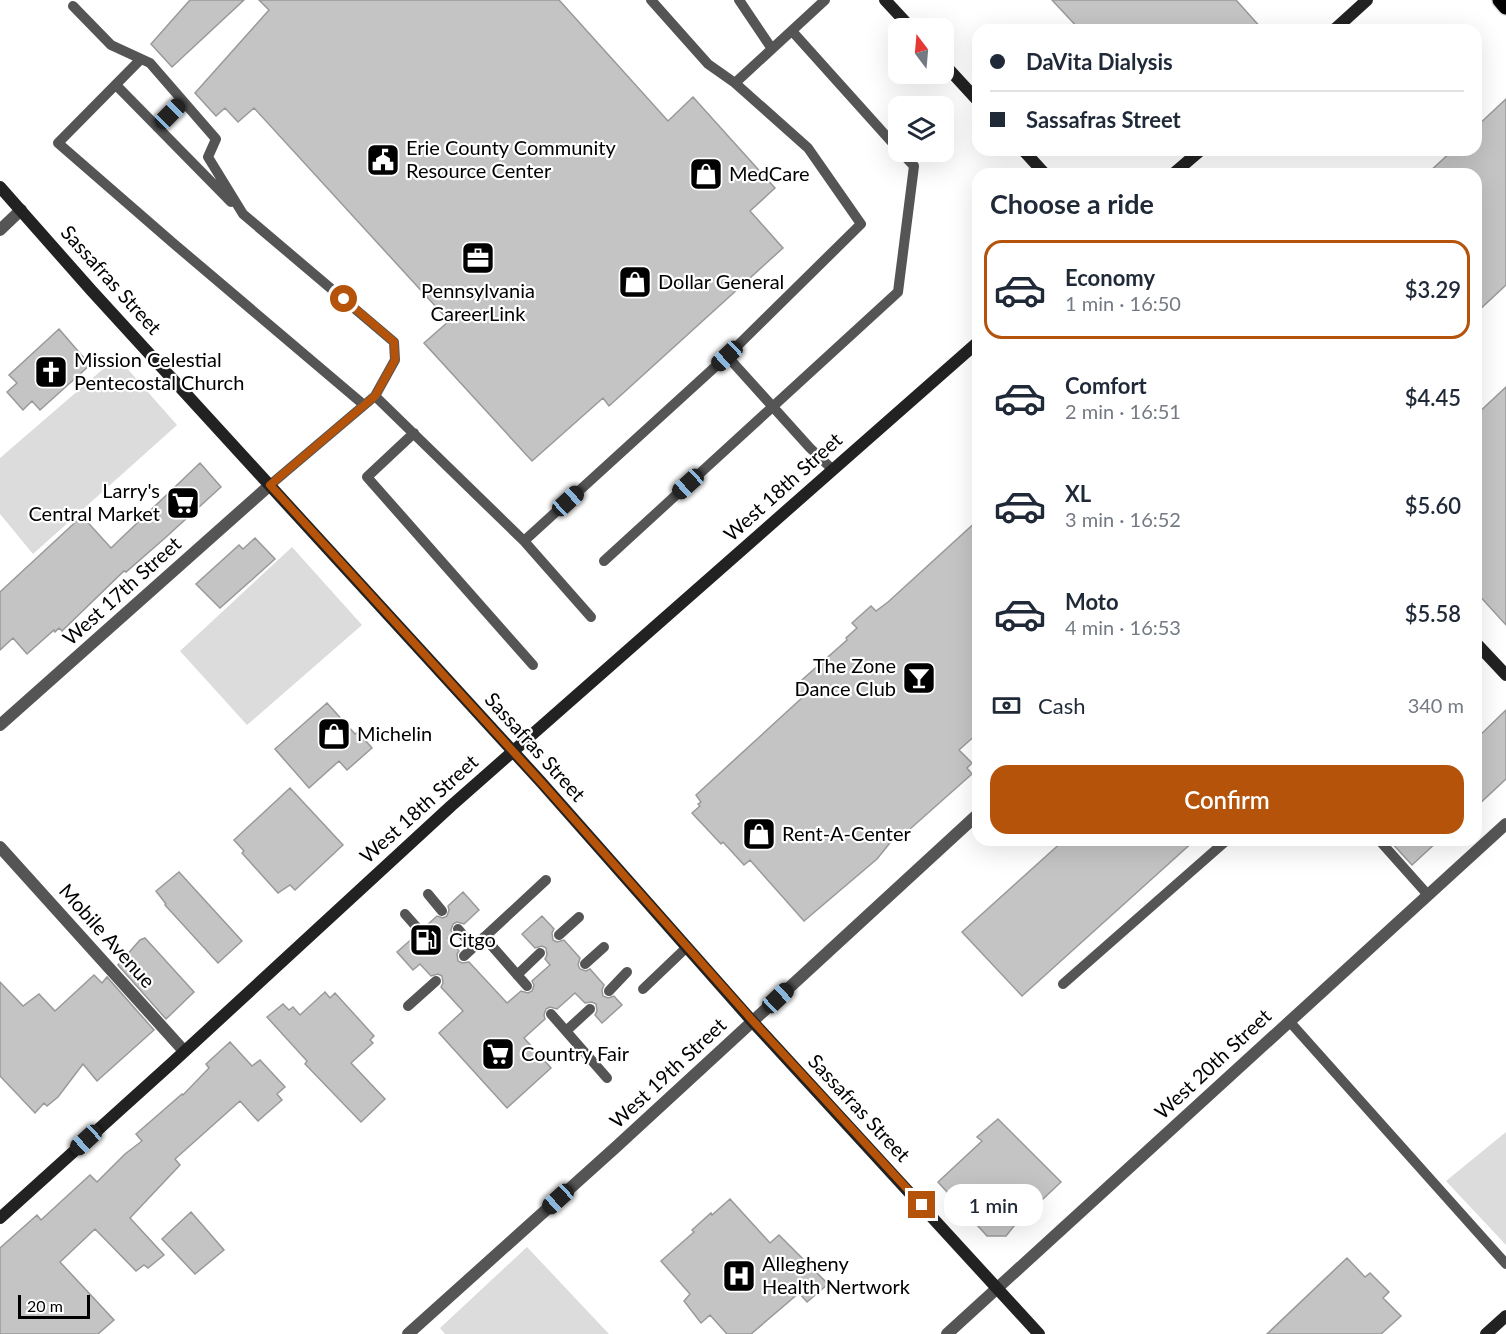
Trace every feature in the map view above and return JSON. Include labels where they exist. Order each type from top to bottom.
[{"type":"main road","points":[[1500,0],[1506,7]]},
{"type":"street","points":[[885,0],[902,18]]},
{"type":"street","points":[[1341,24],[1367,0]]},
{"type":"street","points":[[954,75],[972,94]]},
{"type":"street","points":[[1028,156],[1040,168]]},
{"type":"street","points":[[1180,168],[1194,156]]},
{"type":"street","name":"Sassafras Street","points":[[0,187],[513,751],[753,1021],[1039,1334]]},
{"type":"street","points":[[0,230],[21,210]]},
{"type":"street","name":"West 18th Street","points":[[0,1218],[513,751],[972,347]]},
{"type":"street","name":"West 17th Street","points":[[0,725],[270,485]]},
{"type":"street","points":[[1482,649],[1506,675]]},
{"type":"street","name":"West 19th Street","points":[[408,1334],[972,820]]},
{"type":"street","name":"West 20th Street","points":[[1482,846],[1506,824]]},
{"type":"street","name":"West 20th Street","points":[[947,1334],[1482,846]]},
{"type":"street","name":"Mobile Avenue","points":[[0,847],[184,1051]]},
{"type":"street","points":[[1486,1334],[1506,1316]]},
{"type":"lane","points":[[524,541],[727,356],[861,224],[808,148],[735,83],[708,64],[651,0]]},
{"type":"lane","points":[[739,0],[772,49]]},
{"type":"lane","points":[[735,83],[825,0]]},
{"type":"lane","points":[[73,6],[111,45],[150,63],[216,139],[208,157],[243,214]]},
{"type":"lane","points":[[792,31],[888,137]]},
{"type":"lane","points":[[141,59],[58,143],[172,243],[364,405]]},
{"type":"lane","points":[[116,85],[243,214],[394,342],[395,360],[375,396],[270,485]]},
{"type":"lane","points":[[157,127],[183,101]]},
{"type":"lane","points":[[604,561],[898,292],[914,166],[910,162]]},
{"type":"lane","points":[[727,356],[772,408],[832,469]]},
{"type":"lane","points":[[375,396],[524,541],[591,617]]},
{"type":"lane","points":[[414,433],[367,477],[533,664]]},
{"type":"lane","points":[[1063,984],[1220,846]]},
{"type":"lane","points":[[1384,846],[1428,895]]},
{"type":"lane","points":[[464,956],[546,880]]},
{"type":"lane","points":[[428,894],[442,911]]},
{"type":"lane","points":[[405,914],[420,931]]},
{"type":"lane","points":[[559,935],[579,916]]},
{"type":"lane","points":[[458,929],[473,947]]},
{"type":"lane","points":[[484,937],[527,986]]},
{"type":"lane","points":[[585,964],[603,946]]},
{"type":"lane","points":[[643,989],[687,947]]},
{"type":"lane","points":[[517,975],[540,953]]},
{"type":"lane","points":[[609,991],[627,972]]},
{"type":"lane","points":[[408,1006],[436,981]]},
{"type":"lane","points":[[566,1031],[590,1009]]},
{"type":"lane","points":[[551,1014],[607,1078]]},
{"type":"lane","points":[[1289,1021],[1506,1264]]},
{"type":"shaded area","points":[[117,357],[177,425],[33,554],[0,514],[0,458]]},
{"type":"shaded area","points":[[292,547],[362,625],[247,725],[180,651]]},
{"type":"shaded area","points":[[1506,1132],[1506,1245],[1446,1181]]},
{"type":"shaded area","points":[[527,1247],[609,1334],[445,1334],[440,1328]]},
{"type":"building","points":[[190,0],[244,0],[172,67],[151,44]]},
{"type":"building","points":[[259,0],[559,0],[668,121],[693,97],[775,188],[750,211],[783,248],[609,406],[603,398],[532,461],[424,343],[449,321],[254,108],[238,122],[225,108],[216,116],[195,93],[269,10]]},
{"type":"building","points":[[1052,0],[1236,0],[1258,24],[1074,24]]},
{"type":"building","points":[[1506,99],[1506,285],[1482,307],[1482,168],[1434,168],[1446,156],[1482,156],[1482,121]]},
{"type":"building","points":[[59,329],[90,365],[40,410],[32,401],[23,410],[7,392],[17,383],[9,375]]},
{"type":"building","points":[[1506,387],[1506,625],[1482,599],[1482,409]]},
{"type":"building","points":[[200,463],[221,487],[126,572],[124,571],[62,631],[59,628],[55,632],[54,630],[27,654],[13,638],[0,650],[0,592],[82,516],[111,548]]},
{"type":"building","points":[[972,525],[972,738],[959,750],[972,763],[967,768],[972,774],[901,837],[898,833],[877,859],[804,921],[750,860],[744,865],[692,813],[701,802],[696,795],[804,696],[795,686],[847,640],[846,638],[857,628],[852,623],[871,606],[876,611]]},
{"type":"building","points":[[255,538],[275,559],[220,608],[196,584],[239,545],[243,549]]},
{"type":"building","points":[[327,703],[355,734],[358,732],[372,748],[347,770],[339,761],[309,788],[275,749]]},
{"type":"building","points":[[1506,710],[1506,779],[1482,801],[1482,733]]},
{"type":"building","points":[[290,788],[343,845],[295,890],[290,885],[278,893],[242,853],[244,851],[234,840]]},
{"type":"building","points":[[1057,846],[1188,846],[1022,996],[962,932]]},
{"type":"building","points":[[1395,846],[1433,846],[1412,865]]},
{"type":"building","points":[[179,872],[242,941],[218,963],[165,905],[156,891]]},
{"type":"building","points":[[463,892],[479,910],[464,924],[457,922],[453,924],[452,934],[448,938],[459,951],[458,961],[469,962],[507,1003],[521,991],[528,993],[532,991],[534,985],[532,981],[550,965],[545,959],[546,948],[542,946],[535,948],[522,934],[542,916],[554,929],[553,940],[557,942],[564,940],[580,958],[578,965],[580,969],[586,971],[590,969],[604,985],[603,996],[608,998],[614,996],[622,1005],[602,1023],[595,1015],[596,1004],[585,1003],[575,993],[557,1009],[550,1007],[546,1009],[545,1019],[524,1038],[551,1068],[507,1108],[439,1033],[463,1011],[441,987],[442,976],[438,974],[431,976],[420,964],[413,970],[397,952],[415,936],[421,938],[425,936],[426,926],[437,916],[443,918],[447,916],[448,906]]},
{"type":"building","points":[[145,938],[194,992],[166,1019],[118,965],[140,940]]},
{"type":"building","points":[[94,975],[102,983],[107,977],[154,1030],[97,1081],[83,1064],[58,1097],[47,1106],[44,1103],[35,1113],[0,1076],[0,982],[23,1006],[39,994],[55,1011]]},
{"type":"building","points":[[325,992],[330,998],[335,993],[374,1036],[370,1040],[373,1043],[351,1063],[385,1099],[361,1122],[305,1064],[307,1061],[267,1017],[283,1004],[289,1010],[293,1007],[300,1015]]},
{"type":"building","points":[[230,1042],[252,1066],[260,1060],[285,1087],[277,1094],[282,1100],[258,1121],[240,1101],[175,1159],[180,1165],[130,1218],[164,1255],[148,1268],[144,1265],[136,1271],[95,1229],[60,1262],[114,1320],[98,1334],[0,1334],[0,1248],[37,1215],[41,1220],[90,1175],[97,1182],[125,1154],[142,1141],[136,1134],[183,1095],[209,1068],[206,1064]]},
{"type":"building","points":[[998,1119],[1061,1182],[1018,1221],[1006,1236],[987,1236],[938,1182],[982,1141],[977,1137]]},
{"type":"building","points":[[730,1199],[770,1243],[779,1235],[828,1284],[807,1302],[799,1293],[751,1334],[727,1334],[710,1315],[701,1323],[684,1301],[690,1294],[661,1261],[694,1232],[692,1230]]},
{"type":"building","points":[[191,1212],[224,1250],[195,1274],[162,1239]]},
{"type":"building","points":[[1347,1258],[1365,1277],[1370,1273],[1389,1292],[1383,1298],[1401,1316],[1381,1334],[1267,1334]]},
{"type":"place","name":"Erie County Community Resource Center","points":[[383,160]]},
{"type":"place","name":"MedCare","points":[[706,174]]},
{"type":"place","name":"Pennsylvania CareerLink","points":[[478,258]]},
{"type":"place","name":"Dollar General","points":[[635,282]]},
{"type":"place","name":"Mission Celestial Pentecostal Church","points":[[51,372]]},
{"type":"place","name":"Larry's Central Market","points":[[183,503]]},
{"type":"place","name":"The Zone Dance Club","points":[[919,678]]},
{"type":"place","name":"Michelin","points":[[334,734]]},
{"type":"place","name":"Rent-A-Center","points":[[759,834]]},
{"type":"place","name":"Citgo","points":[[426,940]]},
{"type":"place","name":"Country Fair","points":[[498,1054]]},
{"type":"place","name":"Allegheny Health Nertwork","points":[[739,1276]]},
{"type":"route","points":[[344,299],[394,342],[395,360],[375,396],[270,485],[922,1205]]}]
